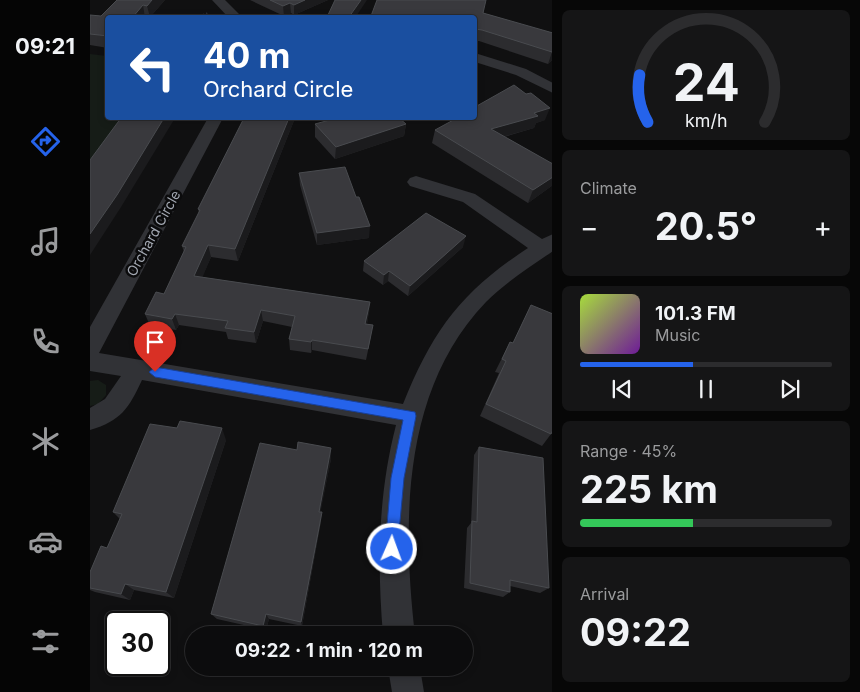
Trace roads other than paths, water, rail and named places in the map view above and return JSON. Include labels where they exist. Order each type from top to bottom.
[{"type":"street","points":[[218,0],[234,15]]},
{"type":"street","points":[[477,58],[521,72],[552,89]]},
{"type":"street","name":"Orchard Circle","points":[[90,348],[215,120]]},
{"type":"street","points":[[397,626],[394,596],[393,512],[402,445],[410,416],[432,365],[458,321],[478,297],[547,244],[469,198],[416,182]]},
{"type":"street","points":[[90,361],[410,416]]},
{"type":"street","points":[[90,419],[112,410],[120,400],[136,369]]},
{"type":"street","points":[[405,676],[408,692]]}]
